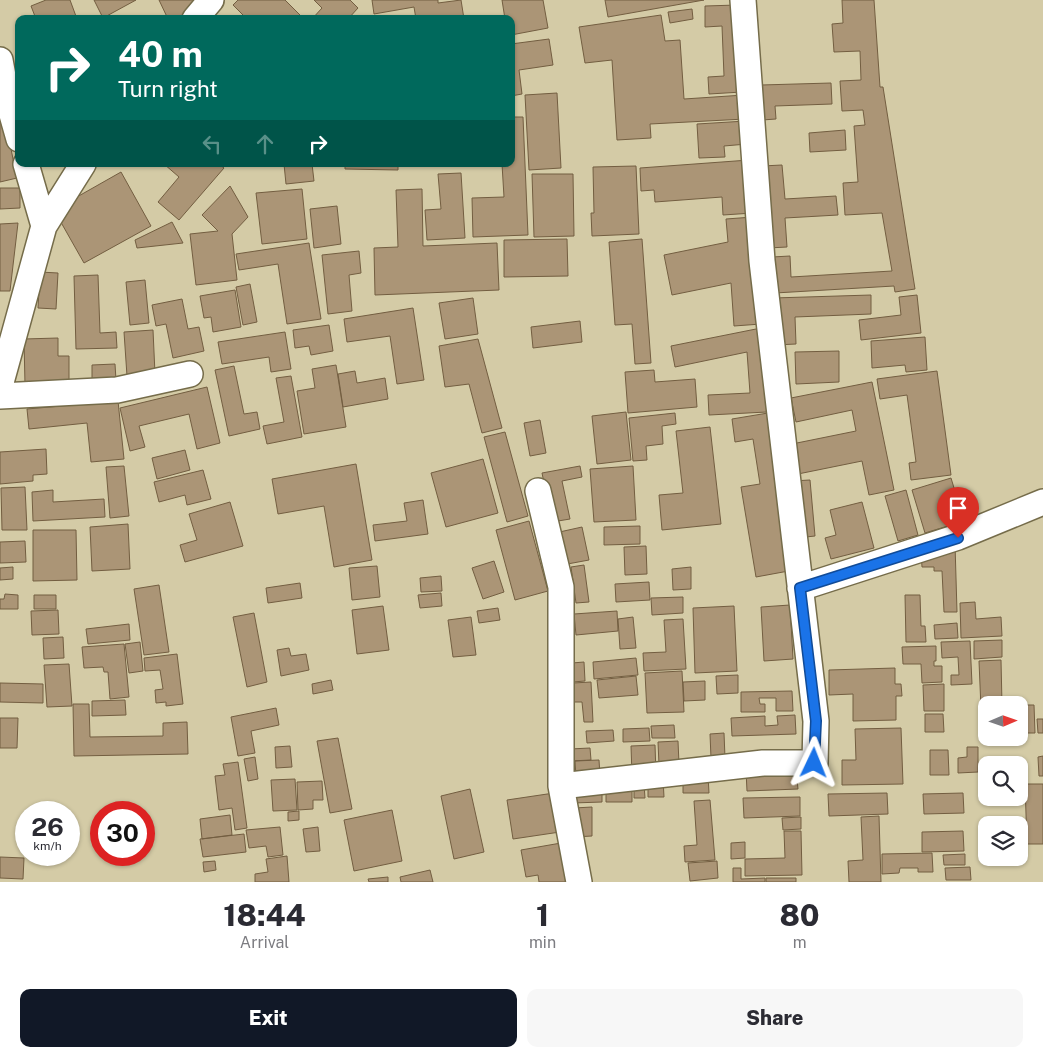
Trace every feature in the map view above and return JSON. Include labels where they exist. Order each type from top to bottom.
[{"type":"street","points":[[198,15],[211,0]]},
{"type":"street","points":[[561,786],[763,763],[814,763],[816,721],[762,261],[743,0]]},
{"type":"street","points":[[0,60],[15,125]]},
{"type":"street","points":[[27,167],[44,226]]},
{"type":"street","points":[[0,386],[44,226],[81,167]]},
{"type":"street","points":[[0,396],[117,390],[190,374]]},
{"type":"street","points":[[538,491],[560,587],[561,786],[579,882]]},
{"type":"street","points":[[800,588],[958,538],[1043,502]]},
{"type":"building","points":[[46,0],[70,0],[76,15],[34,15],[31,6]]},
{"type":"building","points":[[94,0],[136,0],[108,15],[102,15]]},
{"type":"building","points":[[159,0],[202,0],[188,15],[166,15]]},
{"type":"building","points":[[238,0],[285,0],[300,15],[243,15],[233,5]]},
{"type":"building","points":[[314,0],[350,0],[358,8],[352,15],[316,15],[322,8]]},
{"type":"building","points":[[372,0],[438,0],[438,3],[461,0],[463,15],[415,15],[414,7],[374,14]]},
{"type":"building","points":[[502,0],[543,0],[548,28],[515,34],[515,15],[504,15]]},
{"type":"building","points":[[605,0],[704,0],[608,17]]},
{"type":"building","points":[[842,0],[874,0],[880,87],[883,87],[915,289],[895,292],[894,286],[775,293],[772,257],[790,256],[791,277],[892,271],[882,213],[845,215],[843,183],[858,182],[854,126],[865,125],[863,110],[842,111],[840,81],[861,80],[860,51],[834,52],[832,24],[843,23]]},
{"type":"building","points":[[737,5],[742,92],[709,94],[708,77],[724,76],[722,26],[705,27],[705,6]]},
{"type":"building","points":[[692,9],[693,19],[670,23],[668,12]]},
{"type":"building","points":[[661,15],[665,41],[680,40],[684,99],[744,95],[745,119],[650,124],[651,138],[617,140],[612,60],[585,63],[579,27]]},
{"type":"building","points":[[549,39],[553,65],[519,70],[522,94],[515,95],[515,43]]},
{"type":"building","points":[[831,83],[832,104],[775,106],[776,119],[762,120],[761,85]]},
{"type":"building","points":[[557,93],[561,168],[529,170],[525,95]]},
{"type":"building","points":[[0,96],[17,178],[0,182]]},
{"type":"building","points":[[515,117],[523,117],[528,235],[473,237],[472,198],[504,197],[502,167],[515,167]]},
{"type":"building","points":[[746,121],[747,144],[724,146],[725,157],[699,158],[697,124]]},
{"type":"building","points":[[845,130],[846,150],[810,152],[809,133]]},
{"type":"building","points":[[749,160],[753,213],[723,215],[722,197],[655,202],[654,190],[641,191],[640,168]]},
{"type":"building","points":[[782,165],[785,199],[836,196],[838,215],[785,218],[787,247],[768,248],[762,166]]},
{"type":"building","points":[[636,166],[639,234],[592,236],[591,213],[594,213],[593,167]]},
{"type":"building","points":[[167,167],[224,168],[179,220],[158,202],[179,177]]},
{"type":"building","points":[[284,167],[312,167],[314,181],[286,184]]},
{"type":"building","points":[[345,167],[398,167],[398,170],[345,169]]},
{"type":"building","points":[[121,172],[151,226],[84,263],[54,210]]},
{"type":"building","points":[[461,173],[465,238],[427,240],[425,210],[441,209],[438,174]]},
{"type":"building","points":[[532,174],[573,174],[574,236],[534,237]]},
{"type":"building","points":[[230,186],[248,217],[232,234],[237,280],[196,285],[190,234],[218,231],[202,215]]},
{"type":"building","points":[[0,188],[20,188],[20,208],[0,209]]},
{"type":"building","points":[[302,189],[307,239],[262,244],[256,193]]},
{"type":"building","points":[[422,189],[423,246],[497,243],[499,290],[375,295],[374,248],[398,247],[396,190]]},
{"type":"building","points":[[337,206],[341,244],[314,248],[310,209]]},
{"type":"building","points":[[753,217],[761,324],[734,326],[731,283],[672,295],[664,255],[728,242],[726,219]]},
{"type":"building","points":[[172,222],[183,243],[137,248],[135,240]]},
{"type":"building","points":[[18,223],[10,291],[0,291],[0,224]]},
{"type":"building","points":[[567,239],[568,276],[504,277],[504,240]]},
{"type":"building","points":[[642,239],[651,363],[635,364],[632,324],[615,325],[609,242]]},
{"type":"building","points":[[309,243],[321,319],[287,324],[278,264],[239,270],[236,254]]},
{"type":"building","points":[[359,251],[361,273],[349,275],[352,311],[328,314],[322,255]]},
{"type":"building","points":[[40,272],[58,273],[56,309],[38,308]]},
{"type":"building","points":[[98,275],[100,333],[116,332],[117,348],[76,349],[74,276]]},
{"type":"building","points":[[145,280],[149,323],[130,325],[126,282]]},
{"type":"building","points":[[250,284],[257,322],[243,325],[236,287]]},
{"type":"building","points":[[235,290],[241,327],[213,332],[211,317],[204,318],[200,296]]},
{"type":"building","points":[[871,295],[871,314],[795,317],[796,344],[775,345],[773,298]]},
{"type":"building","points":[[917,295],[921,333],[861,340],[859,320],[901,315],[899,297]]},
{"type":"building","points":[[473,298],[478,334],[445,339],[439,303]]},
{"type":"building","points":[[182,299],[188,329],[199,327],[204,351],[173,358],[166,324],[156,326],[152,305]]},
{"type":"building","points":[[413,308],[424,380],[397,384],[390,336],[347,342],[344,319]]},
{"type":"building","points":[[580,321],[582,342],[533,348],[531,327]]},
{"type":"building","points":[[329,325],[333,351],[311,355],[309,346],[295,348],[293,330]]},
{"type":"building","points":[[761,328],[767,412],[709,415],[708,395],[750,393],[747,352],[675,367],[671,346]]},
{"type":"building","points":[[153,330],[155,374],[127,376],[124,332]]},
{"type":"building","points":[[285,332],[291,369],[271,372],[269,357],[222,364],[218,342]]},
{"type":"building","points":[[925,337],[927,370],[906,372],[905,365],[872,368],[871,341]]},
{"type":"building","points":[[58,338],[58,356],[69,356],[69,385],[25,385],[24,339]]},
{"type":"building","points":[[478,339],[502,428],[482,433],[469,384],[445,387],[439,346]]},
{"type":"building","points":[[839,351],[839,382],[796,384],[795,352]]},
{"type":"building","points":[[115,364],[116,380],[92,381],[92,365]]},
{"type":"building","points":[[336,365],[346,427],[304,434],[297,391],[315,388],[312,369]]},
{"type":"building","points":[[234,366],[244,414],[257,412],[260,429],[229,436],[215,370]]},
{"type":"building","points":[[654,370],[655,382],[695,379],[697,407],[628,413],[625,372]]},
{"type":"building","points":[[355,371],[357,383],[385,378],[388,399],[343,407],[338,374]]},
{"type":"building","points":[[937,371],[951,475],[911,480],[909,463],[916,462],[907,395],[880,399],[877,379]]},
{"type":"building","points":[[291,376],[302,437],[267,444],[263,426],[284,422],[276,378]]},
{"type":"building","points":[[872,382],[894,490],[869,495],[862,461],[793,475],[787,445],[856,431],[852,410],[796,422],[791,398]]},
{"type":"building","points":[[207,387],[220,443],[197,449],[189,414],[139,426],[145,447],[130,451],[120,408]]},
{"type":"building","points":[[118,401],[124,459],[91,462],[87,423],[29,429],[27,409]]},
{"type":"building","points":[[626,412],[631,460],[597,464],[592,416]]},
{"type":"building","points":[[675,413],[676,424],[662,426],[663,444],[646,446],[647,460],[633,461],[629,418]]},
{"type":"building","points":[[768,413],[794,570],[756,577],[741,487],[760,484],[753,439],[735,442],[732,419]]},
{"type":"building","points":[[540,420],[546,453],[530,456],[524,423]]},
{"type":"building","points":[[710,427],[721,524],[662,530],[659,495],[683,493],[676,431]]},
{"type":"building","points":[[505,432],[528,516],[507,522],[484,437]]},
{"type":"building","points":[[46,449],[47,474],[33,475],[33,481],[0,484],[0,452]]},
{"type":"building","points":[[185,450],[190,470],[157,479],[152,458]]},
{"type":"building","points":[[483,459],[498,513],[446,527],[431,473]]},
{"type":"building","points":[[356,464],[372,560],[334,567],[324,506],[278,514],[272,479]]},
{"type":"building","points":[[124,466],[129,516],[110,518],[106,467]]},
{"type":"building","points":[[580,466],[582,477],[562,481],[570,519],[552,522],[542,473]]},
{"type":"building","points":[[633,466],[636,520],[594,522],[590,469]]},
{"type":"building","points":[[203,470],[211,499],[187,505],[185,495],[159,502],[154,482]]},
{"type":"building","points":[[951,478],[964,521],[925,533],[912,490]]},
{"type":"building","points":[[810,480],[815,536],[797,538],[792,481]]},
{"type":"building","points":[[25,487],[27,530],[2,530],[1,488]]},
{"type":"building","points":[[53,490],[53,502],[104,499],[105,517],[33,521],[32,492]]},
{"type":"building","points":[[906,490],[918,535],[898,541],[885,496]]},
{"type":"building","points":[[423,500],[428,534],[375,541],[373,525],[407,521],[404,503]]},
{"type":"building","points":[[230,502],[243,546],[185,562],[180,545],[197,540],[189,514]]},
{"type":"building","points":[[862,502],[874,548],[831,559],[825,538],[836,535],[830,510]]},
{"type":"building","points":[[529,521],[548,591],[515,600],[496,530]]},
{"type":"building","points":[[128,524],[130,569],[92,571],[90,527]]},
{"type":"building","points":[[640,526],[640,544],[604,545],[604,527]]},
{"type":"building","points":[[582,527],[589,560],[562,565],[555,533]]},
{"type":"building","points":[[33,530],[76,530],[77,580],[33,581]]},
{"type":"building","points":[[25,541],[26,562],[0,563],[0,542]]},
{"type":"building","points":[[955,544],[957,612],[944,612],[942,571],[934,571],[934,567],[922,567],[921,552]]},
{"type":"building","points":[[646,546],[647,574],[625,575],[624,547]]},
{"type":"building","points":[[494,561],[504,592],[483,599],[472,568]]},
{"type":"building","points":[[584,565],[589,602],[576,603],[571,567]]},
{"type":"building","points":[[377,566],[380,597],[352,600],[349,568]]},
{"type":"building","points":[[13,567],[13,579],[0,580],[0,568]]},
{"type":"building","points":[[691,567],[691,589],[673,590],[672,569]]},
{"type":"building","points":[[441,576],[442,591],[421,592],[420,578]]},
{"type":"building","points":[[649,582],[650,600],[616,602],[615,584]]},
{"type":"building","points":[[300,583],[302,598],[268,603],[266,588]]},
{"type":"building","points":[[159,585],[169,652],[144,655],[134,589]]},
{"type":"building","points":[[441,593],[442,606],[420,608],[418,595]]},
{"type":"building","points":[[5,594],[18,595],[18,609],[0,609],[0,599],[4,599]]},
{"type":"building","points":[[34,595],[56,595],[56,609],[34,609]]},
{"type":"building","points":[[905,595],[920,595],[921,626],[925,626],[926,642],[906,642]]},
{"type":"building","points":[[683,597],[683,613],[652,615],[651,598]]},
{"type":"building","points":[[975,602],[976,619],[1001,617],[1002,636],[961,638],[960,603]]},
{"type":"building","points":[[790,605],[793,659],[764,661],[761,607]]},
{"type":"building","points":[[383,606],[389,650],[357,654],[352,610]]},
{"type":"building","points":[[734,606],[737,671],[695,673],[693,608]]},
{"type":"building","points":[[498,608],[500,620],[479,623],[477,611]]},
{"type":"building","points":[[58,610],[59,634],[32,635],[31,611]]},
{"type":"building","points":[[617,611],[618,631],[576,635],[574,614]]},
{"type":"building","points":[[254,613],[267,682],[247,687],[233,617]]},
{"type":"building","points":[[471,617],[476,655],[453,657],[448,620]]},
{"type":"building","points":[[633,617],[636,648],[620,649],[618,619]]},
{"type":"building","points":[[683,619],[686,669],[644,671],[643,653],[666,652],[664,620]]},
{"type":"building","points":[[957,623],[958,638],[935,639],[934,625]]},
{"type":"building","points":[[129,624],[130,640],[88,644],[86,629]]},
{"type":"building","points":[[63,637],[64,658],[44,659],[43,638]]},
{"type":"building","points":[[1002,640],[1002,657],[974,659],[974,641]]},
{"type":"building","points":[[970,641],[972,684],[951,685],[951,675],[959,675],[958,657],[942,658],[941,642]]},
{"type":"building","points":[[140,642],[143,671],[129,673],[125,644]]},
{"type":"building","points":[[124,644],[129,697],[110,699],[108,672],[104,672],[103,667],[84,668],[82,647]]},
{"type":"building","points":[[936,646],[934,666],[942,666],[942,682],[922,683],[921,664],[903,664],[902,647]]},
{"type":"building","points":[[289,648],[291,656],[306,654],[309,670],[281,676],[277,650]]},
{"type":"building","points":[[177,654],[183,704],[166,706],[166,702],[156,703],[155,690],[163,689],[160,670],[145,671],[144,658]]},
{"type":"building","points":[[636,658],[638,675],[594,679],[593,662]]},
{"type":"building","points":[[1001,660],[1002,696],[980,696],[979,661]]},
{"type":"building","points":[[584,662],[585,681],[573,682],[572,663]]},
{"type":"building","points":[[69,664],[72,706],[47,707],[44,665]]},
{"type":"building","points":[[895,668],[895,684],[901,684],[902,696],[896,696],[896,720],[853,721],[853,694],[829,695],[829,670]]},
{"type":"building","points":[[682,671],[684,712],[647,713],[645,673]]},
{"type":"building","points":[[738,675],[738,693],[717,694],[716,676]]},
{"type":"building","points":[[636,676],[638,695],[599,698],[597,680]]},
{"type":"building","points":[[331,680],[333,690],[313,694],[312,684]]},
{"type":"building","points":[[705,681],[705,700],[684,701],[683,682]]},
{"type":"building","points":[[591,682],[593,722],[584,722],[582,702],[574,702],[573,683]]},
{"type":"building","points":[[0,683],[43,684],[43,703],[0,702]]},
{"type":"building","points":[[944,684],[944,711],[924,711],[923,685]]},
{"type":"building","points":[[792,691],[793,711],[776,711],[776,698],[759,698],[760,704],[765,704],[765,712],[741,712],[741,692]]},
{"type":"building","points":[[125,700],[126,715],[92,716],[92,701]]},
{"type":"building","points":[[73,704],[89,704],[90,737],[163,736],[163,723],[187,722],[188,754],[74,756]]},
{"type":"building","points":[[1028,705],[1034,705],[1035,733],[1028,733]]},
{"type":"building","points":[[276,708],[279,725],[251,731],[255,753],[238,756],[231,717]]},
{"type":"building","points":[[925,714],[943,714],[944,732],[925,732]]},
{"type":"building","points":[[795,715],[796,734],[732,736],[731,718],[765,716],[765,726],[778,725],[777,716]]},
{"type":"building","points":[[0,718],[18,718],[17,748],[0,748]]},
{"type":"building","points":[[1037,719],[1043,719],[1043,733],[1038,733]]},
{"type":"building","points":[[674,725],[675,738],[652,738],[651,726]]},
{"type":"building","points":[[649,728],[650,741],[623,742],[623,729]]},
{"type":"building","points":[[901,728],[903,784],[842,785],[842,760],[856,760],[855,729]]},
{"type":"building","points":[[613,730],[614,741],[587,743],[586,731]]},
{"type":"building","points":[[724,733],[725,758],[711,758],[710,734]]},
{"type":"building","points":[[338,738],[352,809],[330,813],[317,741]]},
{"type":"building","points":[[678,741],[679,764],[659,765],[658,742]]},
{"type":"building","points":[[655,745],[656,773],[632,775],[631,746]]},
{"type":"building","points":[[290,746],[292,767],[276,768],[275,747]]},
{"type":"building","points":[[967,747],[978,747],[978,772],[958,773],[958,758],[967,757]]},
{"type":"building","points":[[590,748],[591,760],[570,761],[570,749]]},
{"type":"building","points":[[930,750],[948,750],[949,775],[930,775]]},
{"type":"building","points":[[1043,756],[1043,776],[1039,776],[1038,757]]},
{"type":"building","points":[[255,757],[258,779],[248,781],[244,759]]},
{"type":"building","points":[[599,760],[600,776],[576,777],[575,761]]},
{"type":"building","points":[[238,762],[247,828],[235,830],[232,808],[219,810],[215,776],[225,775],[223,764]]},
{"type":"building","points":[[796,769],[798,789],[747,791],[746,771]]},
{"type":"building","points":[[708,775],[709,793],[683,793],[683,776]]},
{"type":"building","points":[[295,779],[297,810],[273,811],[271,780]]},
{"type":"building","points":[[663,779],[664,797],[648,797],[648,780]]},
{"type":"building","points":[[322,781],[323,800],[313,800],[313,809],[298,810],[297,782]]},
{"type":"building","points":[[634,784],[644,784],[645,798],[634,798]]},
{"type":"building","points":[[1028,784],[1043,784],[1043,844],[1028,844],[1028,816],[1026,816]]},
{"type":"building","points":[[606,785],[632,785],[632,802],[606,802]]},
{"type":"building","points":[[602,786],[602,802],[573,803],[573,787]]},
{"type":"building","points":[[470,789],[484,852],[454,859],[441,796]]},
{"type":"building","points":[[554,793],[560,832],[513,839],[507,800]]},
{"type":"building","points":[[887,793],[888,814],[829,816],[828,794]]},
{"type":"building","points":[[963,793],[964,813],[924,814],[923,794]]},
{"type":"building","points":[[800,797],[800,816],[744,818],[743,798]]},
{"type":"building","points":[[710,800],[715,860],[685,862],[684,846],[697,845],[694,801]]},
{"type":"building","points":[[592,807],[592,836],[574,837],[574,808]]},
{"type":"building","points":[[392,810],[402,861],[354,871],[344,820]]},
{"type":"building","points":[[299,811],[299,820],[288,821],[288,812]]},
{"type":"building","points":[[230,815],[232,835],[202,839],[200,819]]},
{"type":"building","points":[[879,816],[881,882],[849,882],[848,861],[863,860],[861,817]]},
{"type":"building","points":[[801,817],[801,829],[783,830],[782,818]]},
{"type":"building","points":[[280,827],[283,855],[268,857],[266,846],[249,848],[246,830]]},
{"type":"building","points":[[318,827],[320,851],[306,852],[303,829]]},
{"type":"building","points":[[784,831],[801,831],[802,875],[745,876],[745,859],[785,858]]},
{"type":"building","points":[[963,831],[964,851],[922,852],[922,832]]},
{"type":"building","points":[[244,834],[246,852],[203,857],[200,839]]},
{"type":"building","points":[[745,842],[745,858],[731,859],[731,843]]},
{"type":"building","points":[[561,843],[568,882],[539,882],[538,875],[526,877],[521,850]]},
{"type":"building","points":[[932,853],[933,872],[918,872],[918,868],[900,868],[899,873],[882,874],[882,854]]},
{"type":"building","points":[[965,854],[965,865],[944,865],[943,855]]},
{"type":"building","points":[[287,856],[289,882],[255,882],[255,874],[268,872],[266,859]]},
{"type":"building","points":[[0,857],[15,858],[15,866],[24,866],[23,879],[0,878]]},
{"type":"building","points":[[215,861],[216,870],[204,872],[203,862]]},
{"type":"building","points":[[717,861],[718,878],[690,881],[688,863]]},
{"type":"building","points":[[970,867],[971,880],[946,880],[945,868]]},
{"type":"building","points":[[733,868],[741,868],[741,879],[765,878],[765,882],[733,882]]},
{"type":"building","points":[[430,870],[433,882],[401,882],[400,877]]},
{"type":"building","points":[[388,877],[388,882],[369,882],[368,879]]},
{"type":"building","points":[[766,878],[796,878],[796,882],[766,882]]},
{"type":"route","points":[[814,763],[816,721],[800,588],[958,538]]}]
